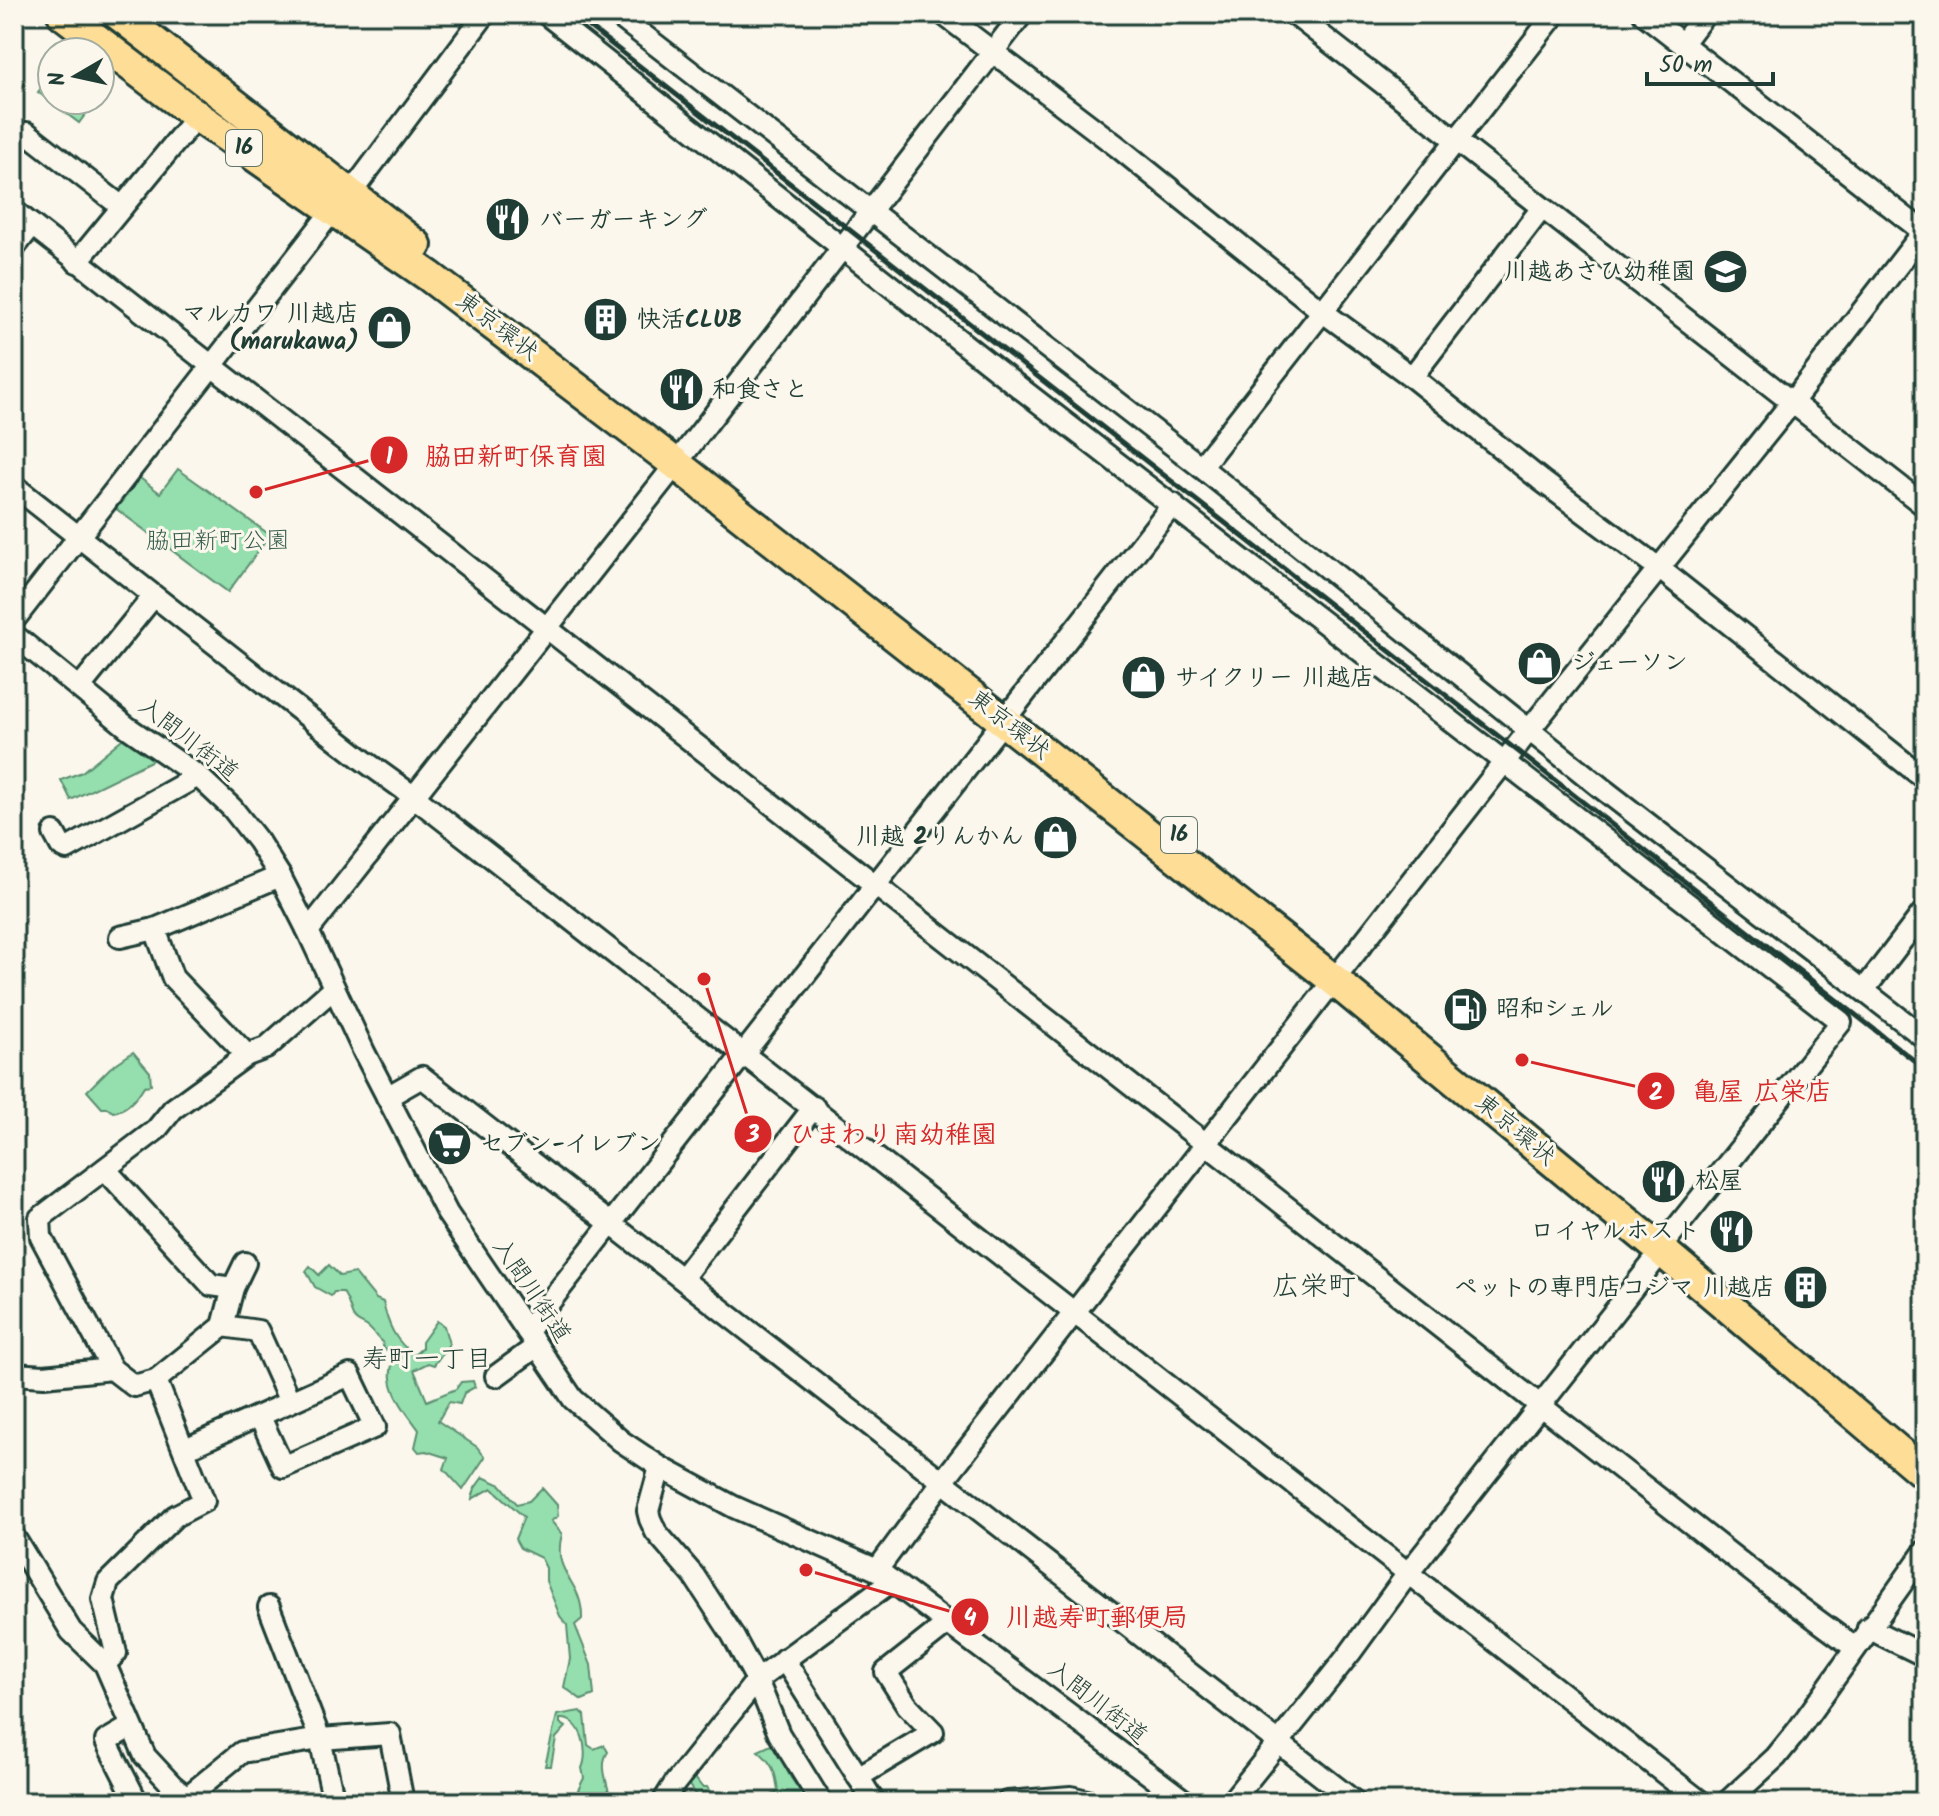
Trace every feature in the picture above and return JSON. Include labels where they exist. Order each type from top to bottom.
[{"type":"highway","name":"東京環状","points":[[63,14],[197,116],[414,244]]},
{"type":"highway","name":"東京環状","points":[[91,14],[260,143],[414,244],[539,334],[680,458]]},
{"type":"highway","name":"東京環状","points":[[125,18],[429,276],[680,458],[1341,973],[1666,1244],[1925,1448]]},
{"type":"highway","name":"東京環状","points":[[1666,1244],[1925,1474]]},
{"type":"street","points":[[14,620],[342,202],[485,14]]},
{"type":"street","points":[[546,14],[1011,381],[1841,1022],[1231,1802]]},
{"type":"street","points":[[616,14],[1201,467],[1604,790],[1925,1038]]},
{"type":"street","points":[[943,14],[1118,147],[1323,312],[1660,569],[1925,779]]},
{"type":"street","points":[[307,929],[680,458],[1022,14]]},
{"type":"street","points":[[1294,14],[1925,506]]},
{"type":"street","points":[[1201,467],[1555,14]]},
{"type":"street","points":[[663,1802],[757,1680],[885,1576],[942,1482],[1530,729],[1793,401],[1924,231],[1644,14]]},
{"type":"street","points":[[1683,43],[1705,14]]},
{"type":"street","points":[[77,262],[197,116]]},
{"type":"street","points":[[14,145],[27,133],[122,207]]},
{"type":"street","points":[[1412,377],[1542,208]]},
{"type":"street","points":[[14,211],[1776,1590],[1855,1648]]},
{"type":"street","points":[[14,248],[32,225]]},
{"type":"street","points":[[14,486],[153,597],[814,1107],[1701,1802]]},
{"type":"street","points":[[496,1376],[532,1338],[612,1224],[1173,504]]},
{"type":"street","points":[[80,687],[153,597]]},
{"type":"street","name":"入間川街道","points":[[14,635],[127,727],[198,776],[247,826],[280,876],[447,1213],[573,1399],[621,1441],[660,1467],[734,1507],[885,1576],[948,1623],[1158,1795],[1186,1802]]},
{"type":"street","points":[[54,833],[61,846],[67,849],[198,776]]},
{"type":"street","points":[[120,937],[155,929],[280,876]]},
{"type":"street","points":[[1864,990],[1925,910]]},
{"type":"street","points":[[155,929],[173,978],[247,1055]]},
{"type":"street","points":[[245,1263],[233,1288],[223,1326],[156,1380],[134,1386],[112,1369],[41,1237],[40,1218],[156,1130],[173,1109],[247,1055],[266,1048],[334,988]]},
{"type":"street","points":[[387,1097],[422,1077],[1355,1802]]},
{"type":"street","points":[[682,1278],[814,1107]]},
{"type":"street","points":[[105,1169],[211,1285],[233,1288]]},
{"type":"street","points":[[223,1326],[258,1331],[290,1402]]},
{"type":"street","points":[[14,1374],[44,1376],[112,1369]]},
{"type":"street","points":[[185,1449],[350,1375],[375,1427],[283,1467],[260,1417]]},
{"type":"street","points":[[105,1664],[116,1653],[103,1599],[108,1582],[175,1516],[204,1501],[156,1380]]},
{"type":"street","points":[[660,1467],[648,1511],[656,1532],[694,1576],[732,1634],[757,1680],[779,1734],[821,1802]]},
{"type":"street","points":[[14,1537],[71,1631],[105,1664],[145,1756],[190,1800],[242,1752],[320,1739],[390,1734],[403,1802]]},
{"type":"street","points":[[1727,1802],[1776,1757],[1925,1551]]},
{"type":"street","points":[[269,1607],[320,1739],[334,1802]]},
{"type":"street","points":[[858,1777],[933,1732],[907,1705],[886,1672],[948,1623]]},
{"type":"street","points":[[1868,1628],[1925,1656]]},
{"type":"street","points":[[784,1659],[874,1802]]},
{"type":"street","points":[[130,1727],[106,1741],[137,1802]]},
{"type":"street","points":[[1007,1802],[1071,1797],[1091,1802]]},
{"type":"green space","points":[[70,116],[84,116],[79,123]]},
{"type":"green space","name":"脇田新町公園","points":[[178,469],[270,535],[228,592],[115,508],[140,478],[160,493]]},
{"type":"green space","points":[[127,735],[155,756],[151,761],[71,800],[61,780],[82,772]]},
{"type":"green space","points":[[133,1052],[150,1072],[151,1085],[144,1086],[135,1099],[122,1109],[113,1112],[102,1108],[87,1091],[110,1068]]},
{"type":"green space","points":[[329,1265],[340,1276],[355,1273],[376,1299],[383,1302],[393,1332],[414,1355],[422,1348],[422,1342],[437,1321],[444,1326],[449,1344],[434,1365],[428,1363],[414,1370],[427,1401],[456,1389],[461,1382],[473,1381],[475,1387],[464,1393],[460,1404],[449,1402],[438,1421],[477,1447],[485,1457],[463,1490],[444,1469],[448,1458],[419,1452],[415,1447],[419,1430],[392,1386],[392,1348],[384,1350],[382,1342],[371,1330],[354,1318],[343,1292],[334,1292],[331,1296],[315,1287],[306,1271],[310,1266],[319,1275]]},
{"type":"green space","points":[[483,1477],[501,1485],[517,1504],[529,1501],[542,1488],[557,1505],[558,1516],[551,1521],[562,1534],[561,1559],[581,1606],[582,1619],[575,1625],[591,1665],[594,1695],[582,1700],[564,1687],[570,1659],[567,1625],[560,1616],[546,1581],[546,1568],[541,1558],[520,1548],[515,1539],[524,1517],[492,1488],[472,1499]]},
{"type":"green space","points":[[580,1711],[585,1715],[588,1745],[594,1749],[604,1745],[608,1752],[604,1768],[610,1796],[572,1802],[584,1778],[582,1768],[585,1754],[579,1730],[568,1720],[560,1719],[566,1727],[556,1738],[551,1766],[545,1766],[557,1715]]},
{"type":"green space","points":[[773,1744],[808,1802],[750,1802],[778,1792],[773,1769],[758,1751]]},
{"type":"green space","points":[[692,1774],[702,1787],[707,1787],[717,1802],[705,1802],[703,1797],[696,1796],[687,1782]]},
{"type":"railway","points":[[573,14],[1925,1069]]},
{"type":"place","name":"バーガーキング","points":[[508,220]]},
{"type":"place","name":"川越あさひ幼稚園","points":[[1726,272]]},
{"type":"place","name":"快活CLUB","points":[[606,320]]},
{"type":"place","name":"マルカワ 川越店 (marukawa)","points":[[390,328]]},
{"type":"place","name":"和食さと","points":[[681,390]]},
{"type":"place","name":"脇田新町保育園","points":[[256,492]]},
{"type":"place","name":"ジェーソン","points":[[1540,663]]},
{"type":"place","name":"サイクリー 川越店","points":[[1144,678]]},
{"type":"place","name":"川越 2りんかん","points":[[1055,837]]},
{"type":"place","name":"ひまわり南幼稚園","points":[[704,979]]},
{"type":"place","name":"昭和シェル","points":[[1465,1009]]},
{"type":"place","name":"亀屋 広栄店","points":[[1522,1060]]},
{"type":"place","name":"セブン-イレブン","points":[[449,1144]]},
{"type":"place","name":"松屋","points":[[1664,1181]]},
{"type":"place","name":"ロイヤルホスト","points":[[1731,1231]]},
{"type":"place","name":"ペットの専門店コジマ 川越店","points":[[1806,1288]]},
{"type":"place","name":"川越寿町郵便局","points":[[806,1570]]},
{"type":"district","name":"広栄町","points":[[1314,1287]]},
{"type":"district","name":"寿町一丁目","points":[[427,1360]]}]
